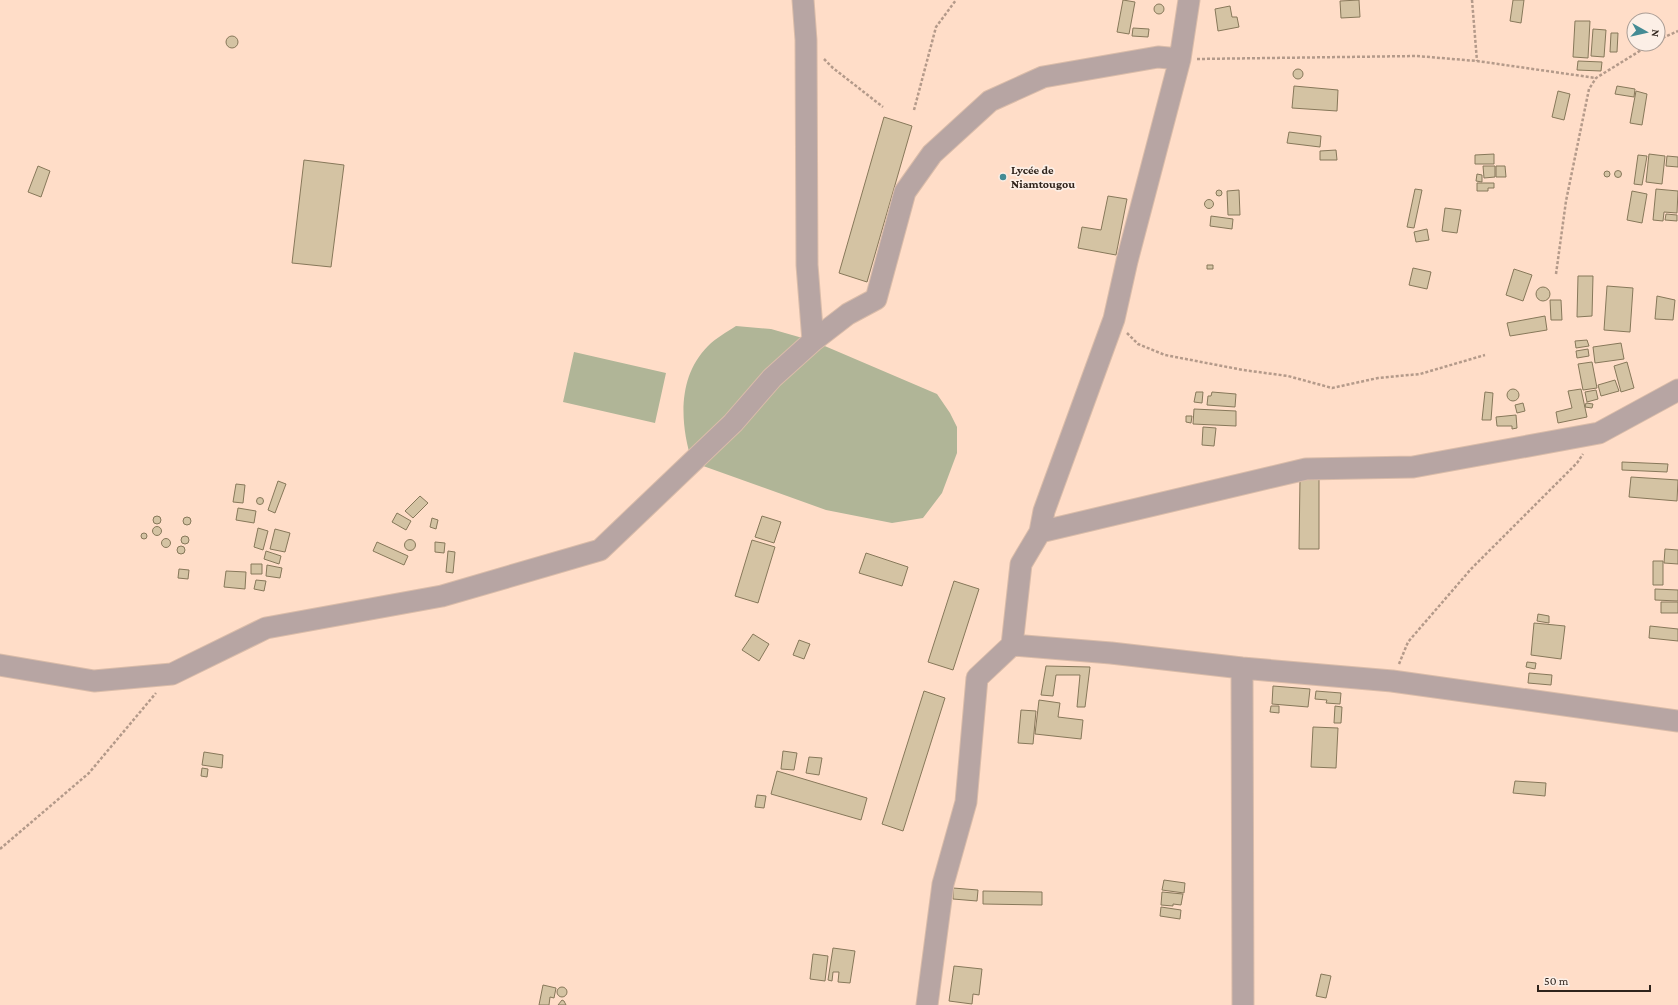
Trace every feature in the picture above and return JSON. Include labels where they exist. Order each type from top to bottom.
[{"type":"street","points":[[803,0],[806,40],[807,264],[812,341]]},
{"type":"street","points":[[927,1005],[943,884],[966,802],[977,678],[1012,645],[1021,564],[1040,532],[1044,511],[1114,319],[1127,261],[1180,59],[1189,0]]},
{"type":"street","points":[[0,665],[94,681],[172,674],[266,628],[442,596],[600,550],[733,423],[772,378],[812,341],[848,314],[876,298],[905,192],[932,154],[990,101],[1043,77],[1158,57],[1180,59]]},
{"type":"street","points":[[1040,532],[1306,469],[1413,467],[1599,433],[1678,390]]},
{"type":"street","points":[[1012,645],[1111,653],[1242,668],[1392,681],[1678,721]]},
{"type":"street","points":[[1242,668],[1243,1005]]},
{"type":"path","points":[[914,110],[936,27],[956,0]]},
{"type":"path","points":[[1472,0],[1477,61]]},
{"type":"path","points":[[1666,36],[1678,30]]},
{"type":"path","points":[[806,40],[833,68],[882,107]]},
{"type":"path","points":[[1556,274],[1566,201],[1589,89],[1596,78],[1638,52]]},
{"type":"path","points":[[1180,59],[1417,56],[1477,61],[1596,78]]},
{"type":"path","points":[[1114,319],[1138,344],[1165,355],[1243,370],[1288,376],[1332,388],[1378,378],[1420,374],[1484,355]]},
{"type":"path","points":[[1392,681],[1408,642],[1471,568],[1577,462],[1599,433]]},
{"type":"path","points":[[0,849],[89,773],[172,674]]},
{"type":"green space","points":[[736,326],[771,329],[813,341],[937,394],[950,413],[957,427],[957,453],[942,493],[923,518],[892,523],[826,510],[692,462],[685,432],[684,401],[686,386],[698,358],[708,346]]},
{"type":"green space","points":[[574,352],[666,373],[655,423],[563,402]]},
{"type":"building","points":[[1123,0],[1135,2],[1129,34],[1117,32]]},
{"type":"building","points":[[1359,0],[1360,17],[1341,18],[1340,1]]},
{"type":"building","points":[[1513,0],[1524,0],[1521,23],[1510,21]]},
{"type":"building","points":[[1159,4],[1164,9],[1159,14],[1154,9]]},
{"type":"building","points":[[1230,6],[1232,17],[1237,17],[1239,27],[1218,31],[1215,9]]},
{"type":"building","points":[[1575,21],[1590,21],[1588,58],[1573,57]]},
{"type":"building","points":[[1133,28],[1149,29],[1148,37],[1132,36]]},
{"type":"building","points":[[1593,29],[1606,30],[1604,57],[1591,56]]},
{"type":"building","points":[[1611,33],[1618,33],[1617,52],[1610,52]]},
{"type":"building","points":[[234,36],[237,37],[237,47],[230,48],[227,47],[226,40],[227,37]]},
{"type":"building","points":[[1578,61],[1602,62],[1601,71],[1577,70]]},
{"type":"building","points":[[1296,69],[1300,69],[1302,70],[1302,78],[1296,79],[1293,76],[1293,72]]},
{"type":"building","points":[[1294,86],[1338,90],[1337,111],[1292,108]]},
{"type":"building","points":[[1617,86],[1635,89],[1634,97],[1615,94]]},
{"type":"building","points":[[1558,91],[1570,94],[1564,120],[1552,117]]},
{"type":"building","points":[[1636,91],[1647,94],[1642,125],[1630,123]]},
{"type":"building","points":[[884,117],[912,126],[867,282],[839,273]]},
{"type":"building","points":[[1289,132],[1321,136],[1320,147],[1287,143]]},
{"type":"building","points":[[1336,150],[1337,160],[1320,160],[1320,151]]},
{"type":"building","points":[[1494,154],[1494,164],[1475,164],[1475,155]]},
{"type":"building","points":[[1649,154],[1665,156],[1662,184],[1646,182]]},
{"type":"building","points":[[1638,155],[1647,156],[1642,185],[1634,184]]},
{"type":"building","points":[[1667,156],[1678,157],[1678,167],[1666,166]]},
{"type":"building","points":[[304,160],[344,165],[331,267],[292,263]]},
{"type":"building","points":[[38,166],[50,171],[41,197],[28,192]]},
{"type":"building","points":[[1483,166],[1495,166],[1495,177],[1484,178]]},
{"type":"building","points":[[1496,166],[1505,166],[1506,177],[1496,177]]},
{"type":"building","points":[[1618,170],[1621,171],[1621,177],[1618,178],[1615,177],[1614,174],[1615,171]]},
{"type":"building","points":[[1607,171],[1610,174],[1607,177],[1604,174]]},
{"type":"building","points":[[1477,174],[1482,175],[1482,182],[1476,181]]},
{"type":"building","points":[[1477,183],[1494,183],[1494,188],[1488,188],[1488,191],[1477,191]]},
{"type":"building","points":[[1415,189],[1422,190],[1414,228],[1407,227]]},
{"type":"building","points":[[1656,189],[1678,191],[1677,213],[1664,212],[1663,221],[1653,220]]},
{"type":"building","points":[[1219,190],[1222,193],[1219,196],[1216,193]]},
{"type":"building","points":[[1239,190],[1240,215],[1228,215],[1227,191]]},
{"type":"building","points":[[1632,191],[1647,194],[1642,223],[1627,220]]},
{"type":"building","points":[[1108,196],[1127,199],[1116,255],[1078,248],[1082,227],[1101,230]]},
{"type":"building","points":[[1207,200],[1211,200],[1213,204],[1211,208],[1207,208],[1205,206],[1205,202]]},
{"type":"building","points":[[1445,208],[1461,210],[1457,233],[1442,231]]},
{"type":"building","points":[[1666,214],[1677,215],[1677,221],[1665,220]]},
{"type":"building","points":[[1211,216],[1233,219],[1232,229],[1210,226]]},
{"type":"building","points":[[1427,229],[1429,240],[1416,242],[1414,232]]},
{"type":"building","points":[[1207,265],[1213,265],[1213,269],[1207,269]]},
{"type":"building","points":[[1413,268],[1431,272],[1427,289],[1409,285]]},
{"type":"building","points":[[1514,269],[1532,275],[1523,301],[1506,295]]},
{"type":"building","points":[[1578,276],[1593,276],[1592,316],[1577,317]]},
{"type":"building","points":[[1607,286],[1633,288],[1630,332],[1604,330]]},
{"type":"building","points":[[1543,287],[1548,289],[1550,294],[1548,299],[1543,301],[1538,299],[1536,294],[1538,289]]},
{"type":"building","points":[[1657,296],[1675,300],[1673,320],[1655,319]]},
{"type":"building","points":[[1550,300],[1561,300],[1562,320],[1551,320]]},
{"type":"building","points":[[1545,316],[1547,330],[1510,336],[1507,323]]},
{"type":"building","points":[[1587,340],[1589,346],[1576,348],[1575,341]]},
{"type":"building","points":[[1621,343],[1624,359],[1595,363],[1593,347]]},
{"type":"building","points":[[1588,349],[1589,356],[1577,358],[1576,351]]},
{"type":"building","points":[[1592,362],[1597,388],[1583,390],[1578,364]]},
{"type":"building","points":[[1627,362],[1634,388],[1621,392],[1614,366]]},
{"type":"building","points":[[1615,380],[1619,391],[1601,396],[1598,385]]},
{"type":"building","points":[[1515,389],[1518,390],[1518,400],[1511,401],[1508,400],[1507,393],[1508,390]]},
{"type":"building","points":[[1581,389],[1587,417],[1558,423],[1556,412],[1572,408],[1568,391]]},
{"type":"building","points":[[1596,390],[1598,399],[1587,402],[1585,392]]},
{"type":"building","points":[[1196,392],[1203,392],[1202,403],[1194,402]]},
{"type":"building","points":[[1212,392],[1236,394],[1235,407],[1207,405],[1208,396],[1211,396]]},
{"type":"building","points":[[1485,392],[1493,393],[1491,420],[1482,420]]},
{"type":"building","points":[[1523,403],[1525,411],[1517,413],[1515,405]]},
{"type":"building","points":[[1586,403],[1593,404],[1592,408],[1585,407]]},
{"type":"building","points":[[1194,409],[1236,411],[1236,426],[1193,424]]},
{"type":"building","points":[[1516,415],[1517,428],[1512,429],[1512,426],[1497,426],[1496,417]]},
{"type":"building","points":[[1186,416],[1192,416],[1191,423],[1186,422]]},
{"type":"building","points":[[1203,427],[1216,428],[1214,446],[1202,445]]},
{"type":"building","points":[[1622,462],[1668,464],[1667,472],[1622,470]]},
{"type":"building","points":[[1631,477],[1678,480],[1677,501],[1629,497]]},
{"type":"building","points":[[1300,479],[1319,479],[1319,549],[1299,549]]},
{"type":"building","points":[[278,481],[286,484],[275,513],[268,510]]},
{"type":"building","points":[[236,484],[245,485],[243,503],[233,502]]},
{"type":"building","points":[[420,496],[428,503],[413,518],[405,511]]},
{"type":"building","points":[[260,498],[263,501],[260,504],[257,501]]},
{"type":"building","points":[[238,508],[256,511],[254,523],[236,520]]},
{"type":"building","points":[[397,513],[411,521],[406,530],[392,522]]},
{"type":"building","points":[[155,516],[159,516],[161,520],[159,524],[155,524],[153,522],[153,518]]},
{"type":"building","points":[[762,516],[781,522],[774,543],[755,537]]},
{"type":"building","points":[[185,517],[189,517],[191,521],[189,525],[185,525],[183,523],[183,519]]},
{"type":"building","points":[[432,518],[438,520],[436,529],[430,527]]},
{"type":"building","points":[[155,527],[159,527],[161,531],[159,535],[155,535],[153,533],[153,529]]},
{"type":"building","points":[[258,528],[268,531],[263,550],[254,547]]},
{"type":"building","points":[[275,529],[290,533],[285,552],[270,549]]},
{"type":"building","points":[[144,533],[147,536],[144,539],[141,536]]},
{"type":"building","points":[[183,536],[187,536],[189,540],[187,544],[183,544],[181,542],[181,538]]},
{"type":"building","points":[[166,538],[171,543],[166,548],[161,543]]},
{"type":"building","points":[[408,540],[412,540],[414,541],[414,549],[408,550],[405,547],[405,543]]},
{"type":"building","points":[[752,540],[775,547],[758,603],[735,596]]},
{"type":"building","points":[[377,542],[408,556],[404,565],[373,551]]},
{"type":"building","points":[[435,542],[445,543],[444,553],[435,552]]},
{"type":"building","points":[[179,546],[183,546],[185,550],[183,554],[179,554],[177,552],[177,548]]},
{"type":"building","points":[[1665,549],[1678,550],[1678,564],[1664,563]]},
{"type":"building","points":[[266,551],[281,556],[279,564],[264,559]]},
{"type":"building","points":[[448,551],[455,552],[453,573],[446,572]]},
{"type":"building","points":[[866,553],[908,567],[902,586],[859,573]]},
{"type":"building","points":[[1653,561],[1663,561],[1663,585],[1653,585]]},
{"type":"building","points":[[251,564],[262,564],[262,574],[251,574]]},
{"type":"building","points":[[267,565],[282,568],[280,578],[266,576]]},
{"type":"building","points":[[179,569],[189,570],[188,579],[178,578]]},
{"type":"building","points":[[226,571],[246,572],[245,589],[224,587]]},
{"type":"building","points":[[256,580],[266,581],[264,591],[254,589]]},
{"type":"building","points":[[954,581],[979,589],[953,670],[928,662]]},
{"type":"building","points":[[1655,589],[1678,590],[1678,601],[1655,600]]},
{"type":"building","points":[[1661,602],[1678,602],[1678,613],[1661,613]]},
{"type":"building","points":[[1538,614],[1549,616],[1549,623],[1537,621]]},
{"type":"building","points":[[1534,623],[1565,626],[1561,659],[1531,655]]},
{"type":"building","points":[[1650,626],[1678,629],[1678,641],[1649,638]]},
{"type":"building","points":[[753,634],[769,644],[759,661],[742,650]]},
{"type":"building","points":[[799,640],[810,644],[804,659],[793,655]]},
{"type":"building","points":[[1527,662],[1536,663],[1535,669],[1526,667]]},
{"type":"building","points":[[1046,666],[1090,667],[1085,707],[1077,707],[1080,675],[1056,675],[1053,696],[1041,695]]},
{"type":"building","points":[[1529,673],[1552,675],[1551,685],[1528,683]]},
{"type":"building","points":[[1273,686],[1310,689],[1308,707],[1272,704]]},
{"type":"building","points":[[924,691],[945,698],[903,831],[882,824]]},
{"type":"building","points":[[1316,691],[1341,693],[1340,704],[1326,703],[1327,700],[1315,699]]},
{"type":"building","points":[[1039,700],[1060,703],[1058,717],[1083,720],[1081,739],[1035,734]]},
{"type":"building","points":[[1271,706],[1279,706],[1279,713],[1270,712]]},
{"type":"building","points":[[1335,706],[1342,707],[1341,723],[1334,723]]},
{"type":"building","points":[[1021,710],[1036,711],[1033,744],[1018,743]]},
{"type":"building","points":[[1313,727],[1338,728],[1336,768],[1311,767]]},
{"type":"building","points":[[783,751],[797,753],[794,770],[781,769]]},
{"type":"building","points":[[204,752],[223,755],[222,768],[202,765]]},
{"type":"building","points":[[809,757],[822,758],[819,775],[806,773]]},
{"type":"building","points":[[202,768],[208,769],[207,777],[201,776]]},
{"type":"building","points":[[777,771],[867,798],[861,820],[771,794]]},
{"type":"building","points":[[1515,781],[1546,783],[1545,796],[1513,793]]},
{"type":"building","points":[[757,795],[766,796],[764,808],[755,807]]},
{"type":"building","points":[[1164,880],[1185,883],[1184,893],[1162,890]]},
{"type":"building","points":[[953,888],[978,890],[977,901],[953,899]]},
{"type":"building","points":[[983,891],[1042,892],[1042,905],[983,904]]},
{"type":"building","points":[[1162,892],[1183,894],[1181,905],[1161,905]]},
{"type":"building","points":[[1161,907],[1181,910],[1180,919],[1160,916]]},
{"type":"building","points":[[833,948],[855,951],[850,983],[838,982],[839,972],[833,972],[832,981],[828,980]]},
{"type":"building","points":[[813,954],[828,956],[825,981],[810,979]]},
{"type":"building","points":[[954,966],[982,969],[979,995],[973,994],[972,1004],[949,1001]]},
{"type":"building","points":[[1321,974],[1331,976],[1326,998],[1316,996]]},
{"type":"building","points":[[543,985],[556,988],[554,998],[550,997],[549,1005],[539,1005]]},
{"type":"building","points":[[560,987],[564,987],[566,988],[566,996],[560,997],[557,994],[557,990]]},
{"type":"building","points":[[562,1000],[566,1005],[558,1005]]},
{"type":"place","name":"Lycée de Niamtougou","points":[[1003,177]]}]
